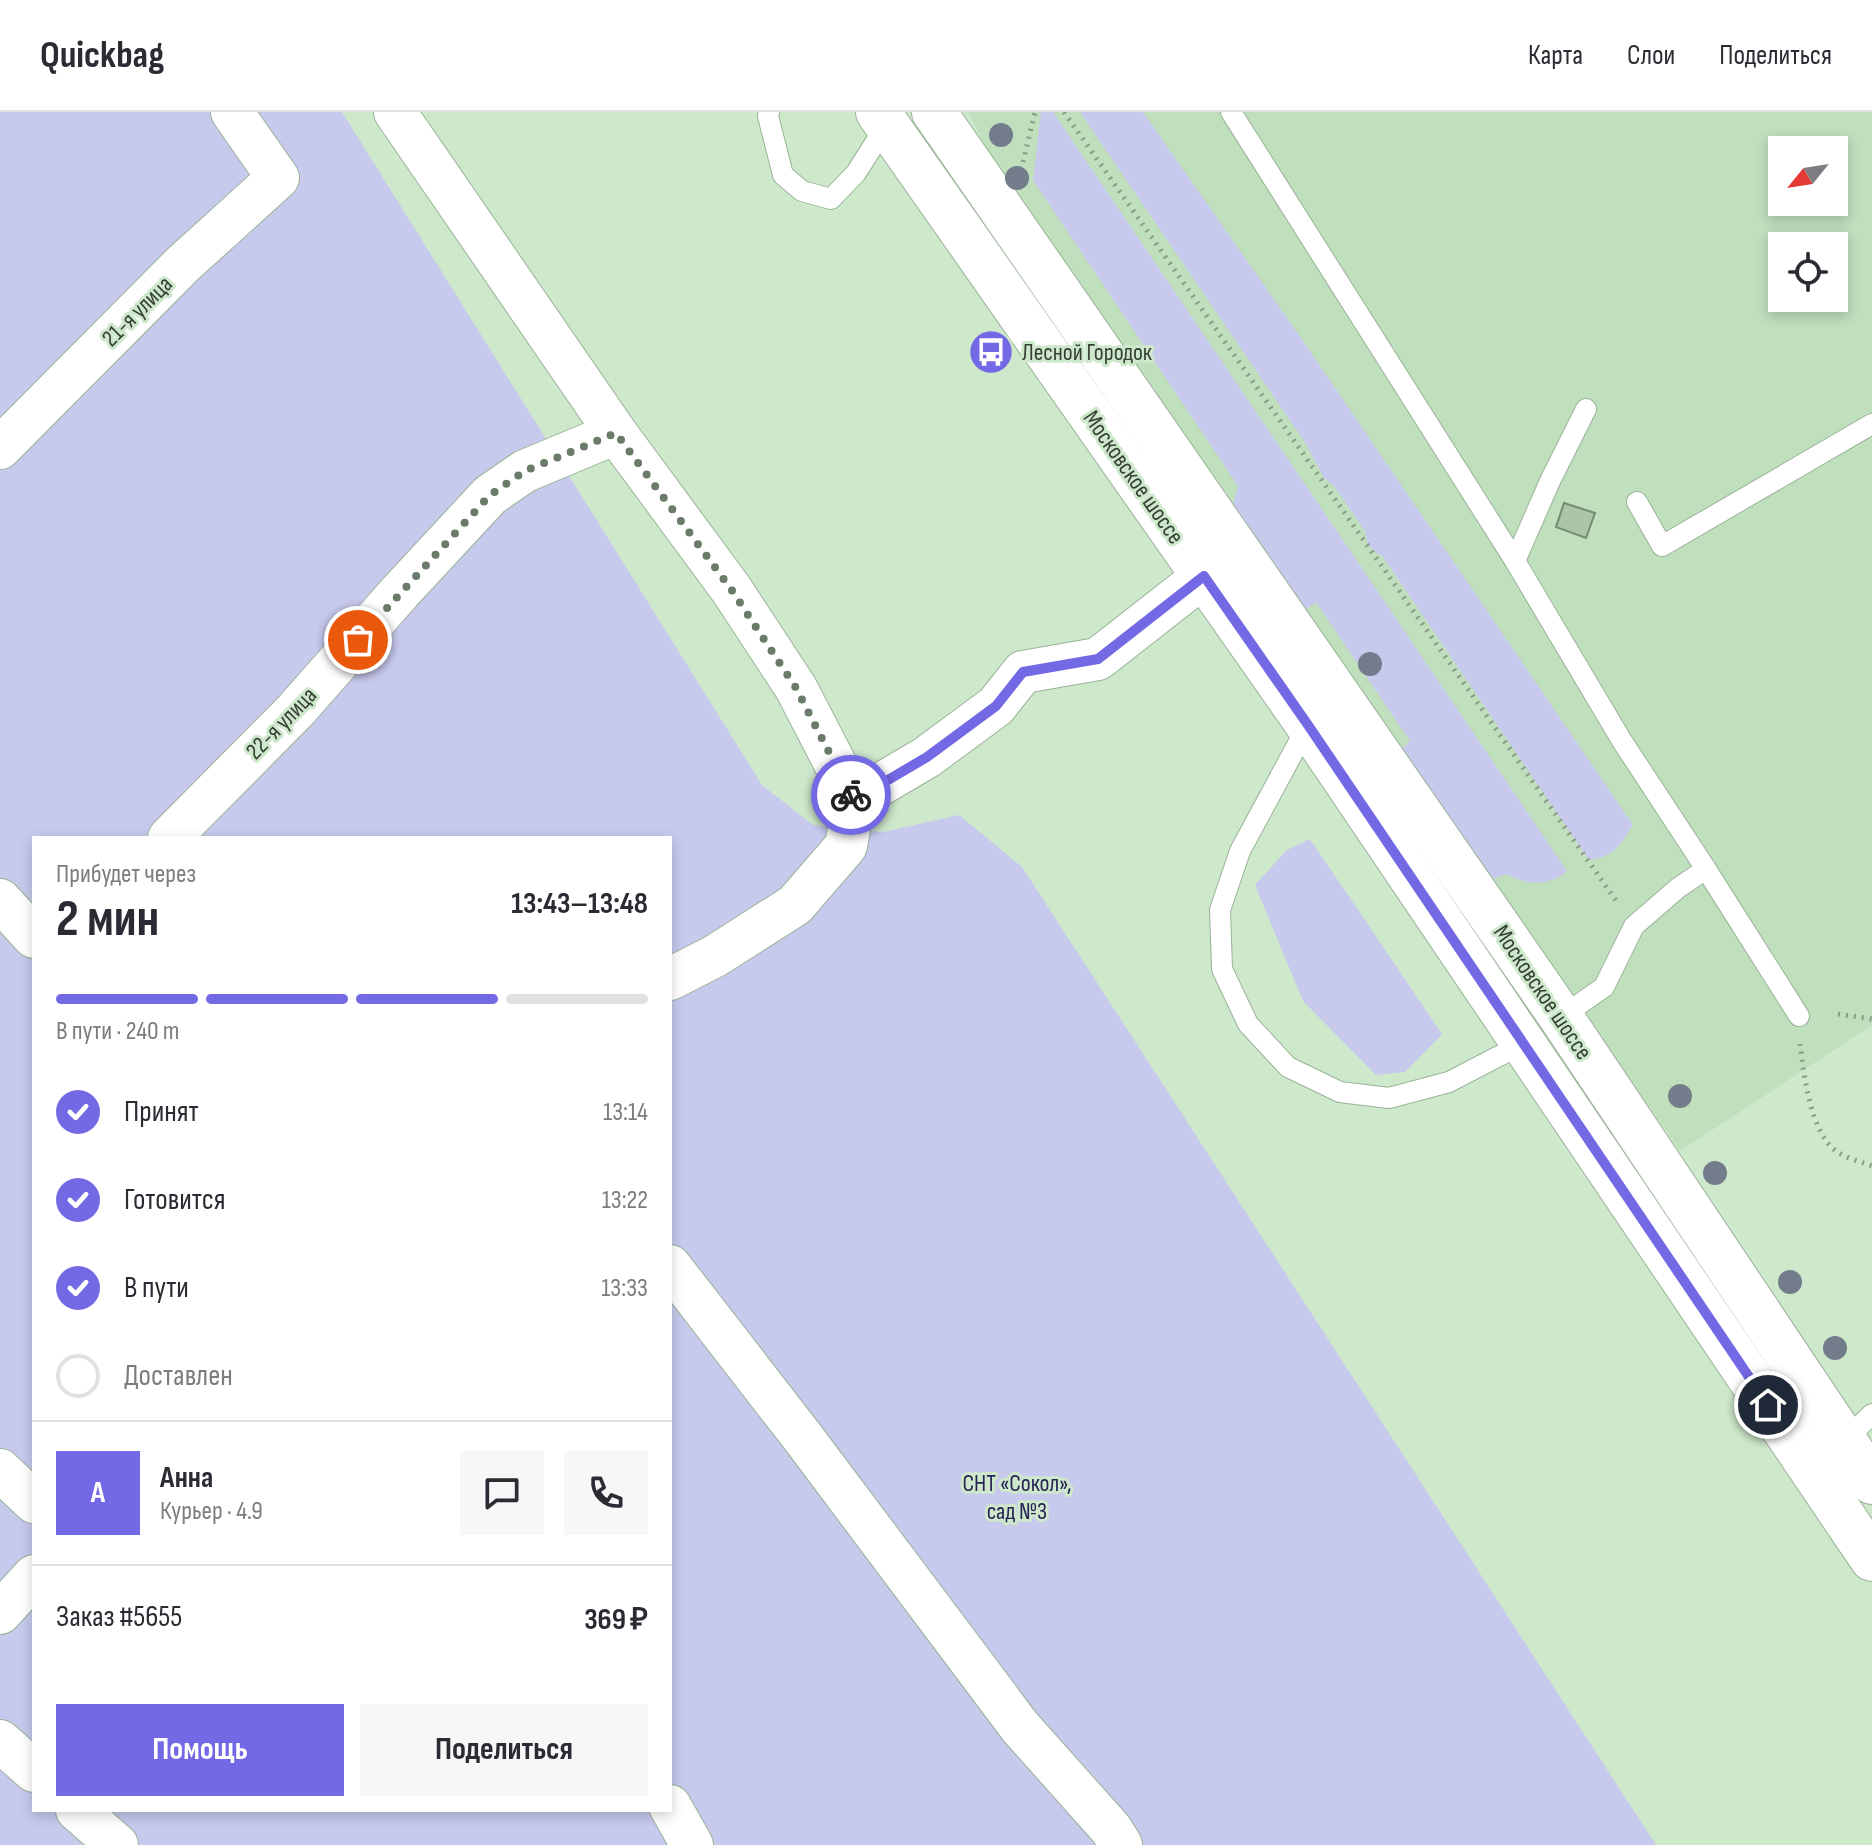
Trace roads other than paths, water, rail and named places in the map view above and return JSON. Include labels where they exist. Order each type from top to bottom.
[{"type":"main road","name":"Московское шоссе","points":[[934,112],[1561,1017],[1858,1427],[1872,1482]]},
{"type":"main road","name":"Московское шоссе","points":[[886,116],[1308,725],[1872,1559]]},
{"type":"main road","points":[[1524,1043],[1561,1017]]},
{"type":"street","name":"21-я улица","points":[[0,448],[183,264],[278,178],[232,112]]},
{"type":"street","points":[[395,112],[616,433],[731,589],[796,688],[854,800],[846,846],[795,905],[715,956],[672,978]]},
{"type":"street","name":"22-я улица","points":[[171,836],[295,711],[490,495],[525,471],[616,433]]},
{"type":"street","points":[[854,800],[927,757],[996,706],[1023,672],[1098,659],[1204,576]]},
{"type":"street","points":[[0,900],[32,935]]},
{"type":"street","points":[[672,1269],[1020,1727],[1111,1829],[1121,1845]]},
{"type":"street","points":[[0,1470],[32,1500]]},
{"type":"street","points":[[0,1613],[32,1578]]},
{"type":"street","points":[[0,1741],[32,1769]]},
{"type":"street","points":[[672,1810],[692,1845]]},
{"type":"street","points":[[79,1812],[117,1845]]},
{"type":"lane","points":[[1231,112],[1515,561],[1622,741],[1799,1016]]},
{"type":"lane","points":[[765,113],[783,175],[802,191],[831,199],[856,173],[886,116]]},
{"type":"lane","points":[[1515,561],[1586,409]]},
{"type":"lane","points":[[1637,502],[1662,546],[1872,424]]},
{"type":"lane","points":[[1308,725],[1240,851],[1220,910],[1222,969],[1248,1024],[1288,1067],[1340,1092],[1389,1098],[1449,1082],[1524,1043]]},
{"type":"lane","points":[[1561,1017],[1604,987],[1634,926],[1678,888],[1706,869]]},
{"type":"place","name":"Лесной Городок","points":[[991,352]]},
{"type":"park label","name":"СНТ «Сокол», сад №3","points":[[1017,1497]]}]
